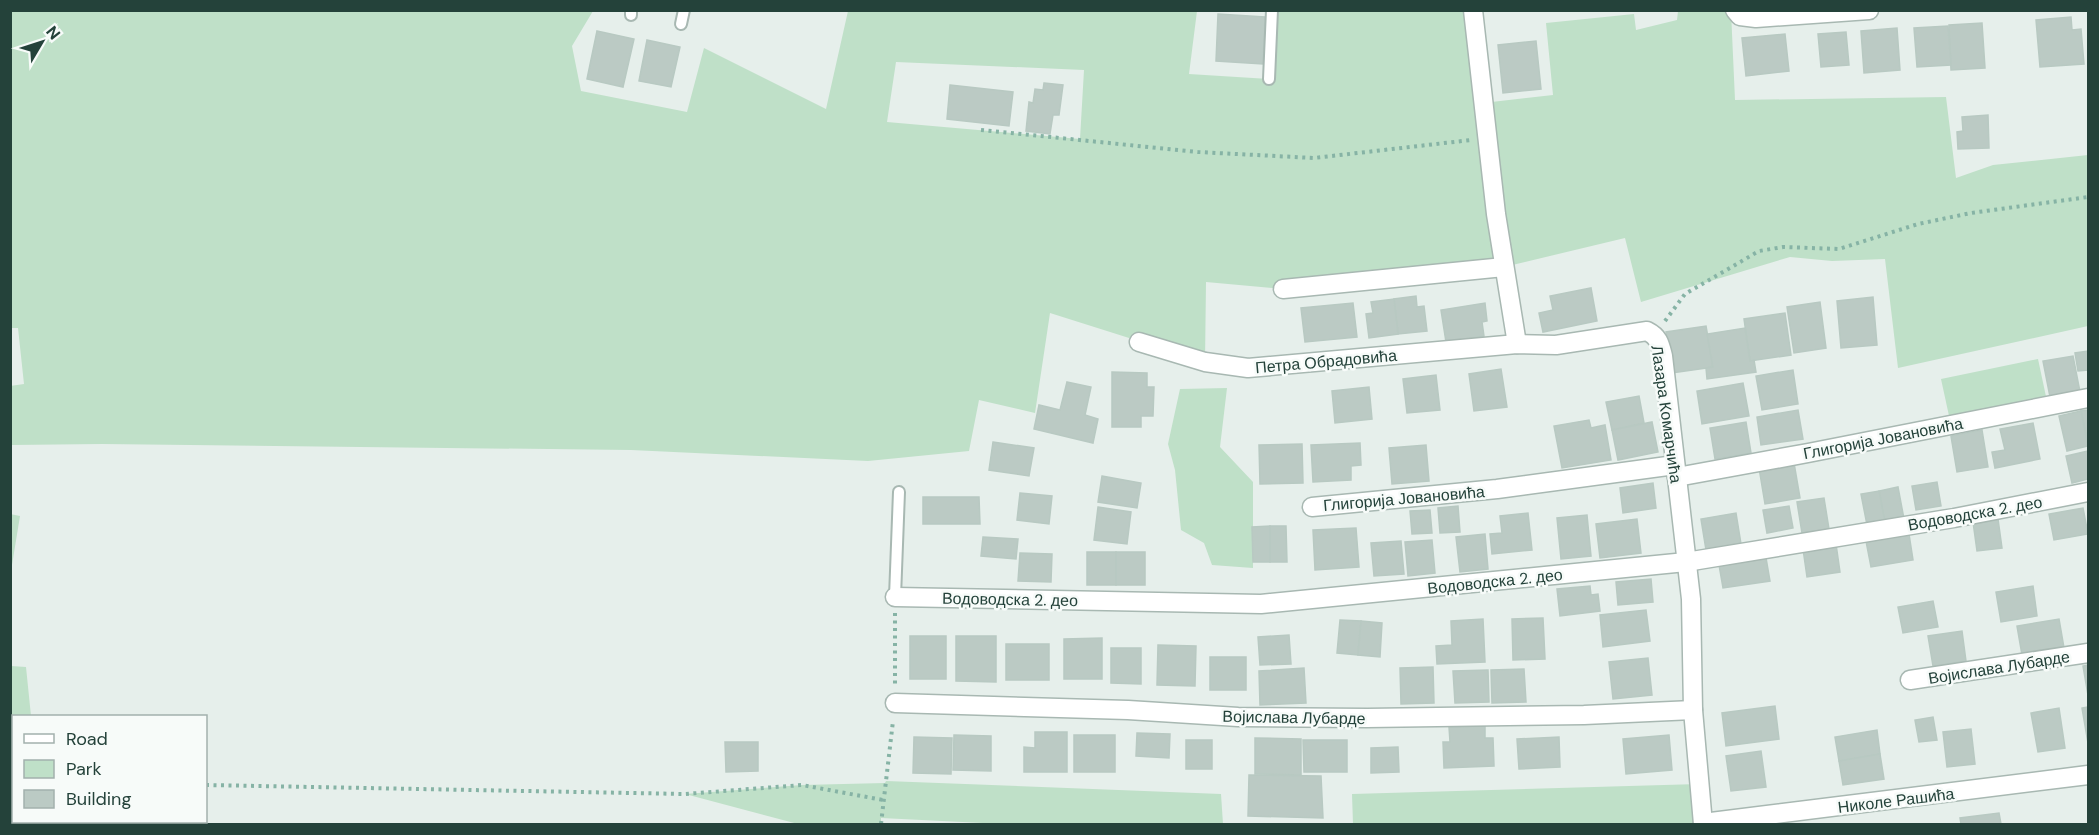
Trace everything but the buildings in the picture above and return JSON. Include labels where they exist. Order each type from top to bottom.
[{"type":"street","points":[[1473,10],[1487,139],[1517,344]]},
{"type":"street","points":[[1735,10],[1740,16],[1756,18],[1869,10]]},
{"type":"street","points":[[1283,289],[1504,267]]},
{"type":"street","name":"Лазара Комарчића","points":[[1517,344],[1556,345],[1647,331],[1655,335],[1660,343],[1690,599],[1693,710],[1703,824]]},
{"type":"street","name":"Петра Обрадовића","points":[[1139,342],[1205,362],[1248,368],[1517,344]]},
{"type":"street","name":"Глигорија Јовановића","points":[[1312,507],[1402,500],[1676,471],[1808,453],[2088,398]]},
{"type":"street","name":"Водоводска 2. део","points":[[895,597],[1261,604],[1686,562],[1954,518],[2088,492]]},
{"type":"street","name":"Војислава Лубарде","points":[[1910,680],[2088,653]]},
{"type":"street","name":"Војислава Лубарде","points":[[896,703],[1128,710],[1249,717],[1584,715],[1693,710]]},
{"type":"street","name":"Николе Рашића","points":[[1703,824],[2088,775]]},
{"type":"lane","points":[[681,24],[684,10]]},
{"type":"lane","points":[[1269,79],[1272,10]]},
{"type":"lane","points":[[895,597],[899,492]]},
{"type":"path","points":[[981,130],[1198,152],[1314,158],[1487,139]]},
{"type":"path","points":[[1655,335],[1685,294],[1759,251],[1783,247],[1839,249],[1918,224],[1971,213],[2088,197]]},
{"type":"path","points":[[207,785],[685,794],[802,785],[883,800]]},
{"type":"green space","points":[[11,11],[593,11],[572,46],[581,91],[687,112],[704,48],[826,109],[848,11],[1197,11],[1189,74],[1269,79],[1272,11],[1473,11],[1483,103],[1553,95],[1546,23],[1634,14],[1636,30],[1677,20],[1678,11],[1731,11],[1735,100],[1946,97],[1956,178],[1993,165],[2088,155],[2088,326],[1898,368],[1885,259],[1832,261],[1790,257],[1641,302],[1625,238],[1504,267],[1283,289],[1206,282],[1205,362],[1050,313],[1035,413],[979,400],[969,451],[868,461],[631,450],[11,445],[10,386],[24,384],[18,328],[10,328]],"holes":[[[896,62],[1084,70],[1080,139],[887,122]]]},
{"type":"green space","points":[[2038,359],[2048,406],[1951,425],[1941,379]]},
{"type":"green space","points":[[1227,388],[1220,447],[1253,482],[1253,568],[1212,565],[1204,543],[1181,530],[1175,470],[1168,444],[1180,389]]},
{"type":"green space","points":[[10,514],[20,516],[11,571],[10,571]]},
{"type":"green space","points":[[11,666],[26,667],[31,715],[12,715],[12,766],[10,766]]},
{"type":"green space","points":[[886,781],[1221,794],[1223,824],[1003,824],[881,818],[881,824],[798,824],[685,794],[802,785],[885,783]]},
{"type":"green space","points":[[1699,784],[1703,823],[1353,824],[1352,794]]}]
